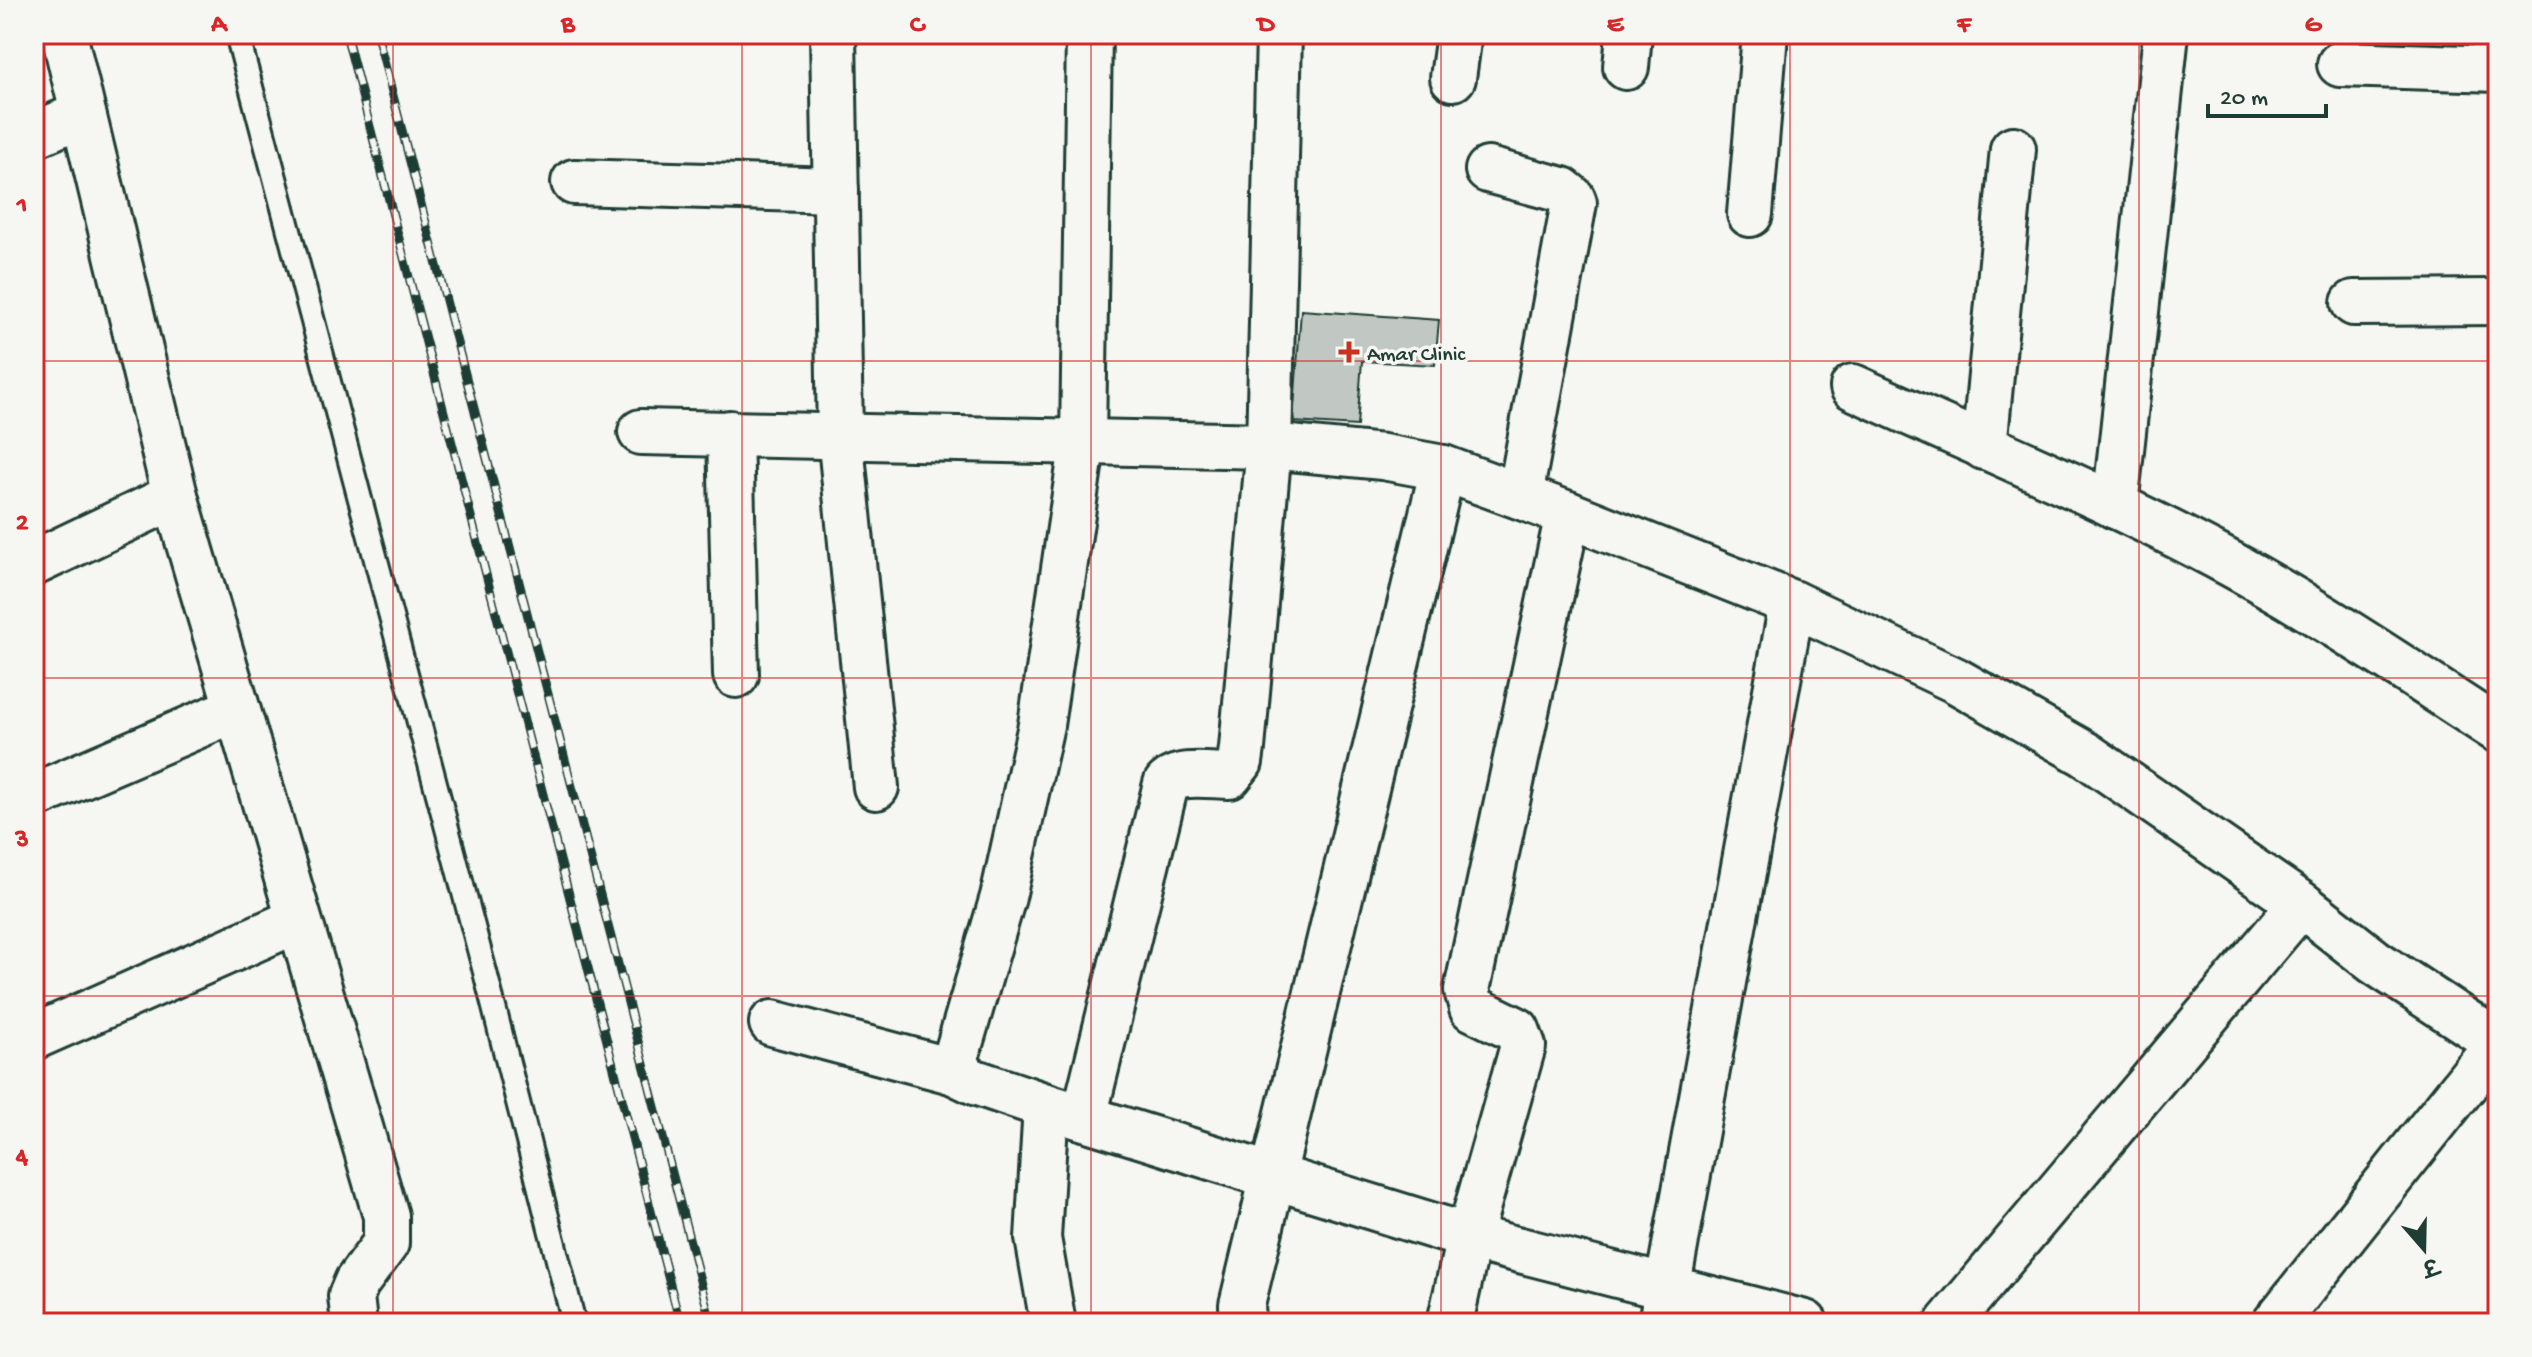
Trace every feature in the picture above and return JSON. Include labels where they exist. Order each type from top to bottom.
[{"type":"street","points":[[64,34],[175,496],[386,1216],[386,1243],[352,1291],[350,1304],[354,1323]]},
{"type":"street","points":[[833,34],[840,435],[876,787]]},
{"type":"street","points":[[952,1071],[1003,897],[1041,725],[1083,440],[1089,34]]},
{"type":"street","points":[[1053,1323],[1038,1238],[1065,1111],[1166,784],[1178,777],[1229,776],[1240,762],[1269,446],[1279,34]]},
{"type":"street","points":[[1453,78],[1459,34]]},
{"type":"street","points":[[1750,214],[1765,34]]},
{"type":"street","points":[[2115,506],[2166,34]]},
{"type":"street","points":[[2340,64],[2498,69]]},
{"type":"street","points":[[34,135],[83,114]]},
{"type":"street","points":[[1984,447],[2013,149]]},
{"type":"street","points":[[1488,170],[1562,190],[1574,203],[1520,496]]},
{"type":"street","points":[[574,182],[836,190]]},
{"type":"street","points":[[2354,303],[2498,302]]},
{"type":"street","points":[[1853,387],[2115,506],[2229,563],[2330,620],[2498,730]]},
{"type":"street","points":[[641,432],[1269,446],[1383,457],[1443,468],[1792,603],[1955,680],[2085,754],[2301,904],[2375,962],[2498,1043],[2275,1323]]},
{"type":"street","points":[[730,433],[736,675]]},
{"type":"street","points":[[1243,1323],[1242,1305],[1272,1174],[1443,468]]},
{"type":"street","points":[[34,563],[175,496]]},
{"type":"street","points":[[1450,1323],[1469,1237],[1523,1046],[1517,1030],[1472,1008],[1467,990],[1568,514]]},
{"type":"street","points":[[1664,1306],[1792,603]]},
{"type":"street","points":[[34,796],[236,709]]},
{"type":"street","points":[[1948,1323],[2301,904]]},
{"type":"street","points":[[34,1037],[298,920]]},
{"type":"street","points":[[772,1023],[952,1071],[975,1082],[1065,1111],[1469,1237],[1664,1306],[1805,1323]]},
{"type":"lane","points":[[237,34],[481,957],[574,1323]]},
{"type":"building","points":[[1301,310],[1439,320],[1435,365],[1362,361],[1357,426],[1293,422]]},
{"type":"railway","points":[[346,34],[680,1323]]},
{"type":"railway","points":[[377,34],[711,1323]]},
{"type":"place","name":"Amar Clinic","points":[[1349,352]]}]
